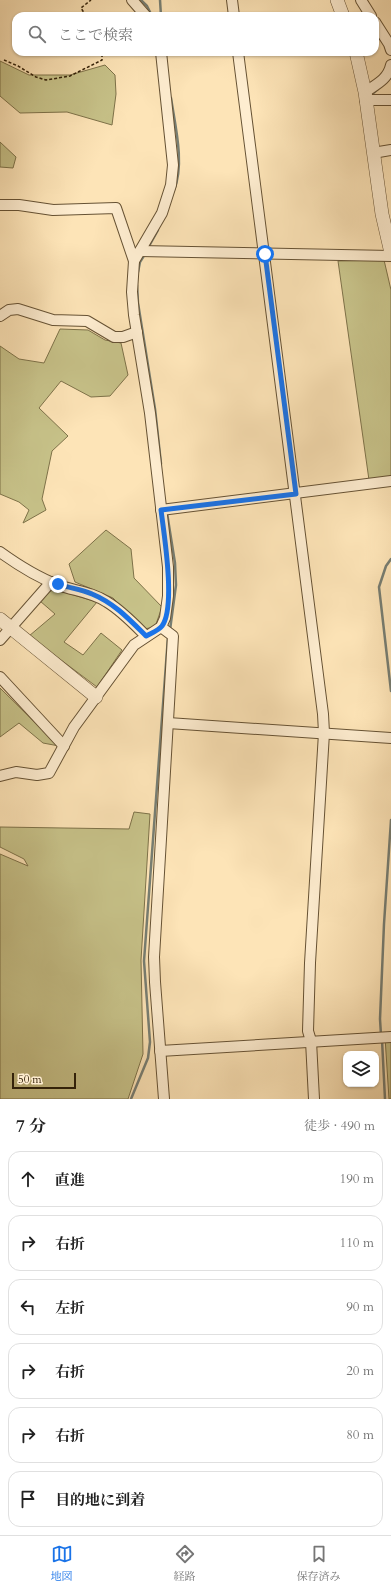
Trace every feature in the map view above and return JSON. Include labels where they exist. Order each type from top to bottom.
[{"type":"street","points":[[132,0],[142,12]]},
{"type":"street","points":[[232,0],[234,12]]},
{"type":"street","points":[[337,0],[342,12]]},
{"type":"street","points":[[361,0],[368,12]]},
{"type":"street","points":[[379,29],[391,50]]},
{"type":"street","points":[[134,261],[162,213],[171,185],[173,166],[161,56]]},
{"type":"street","points":[[239,56],[296,494],[323,714],[324,733],[310,963],[308,1031],[311,1041],[314,1099]]},
{"type":"street","points":[[140,251],[391,255],[382,214],[365,96],[357,56]]},
{"type":"street","points":[[365,96],[384,79],[389,73],[391,65]]},
{"type":"street","points":[[365,96],[391,100]]},
{"type":"street","points":[[373,154],[391,150]]},
{"type":"street","points":[[0,205],[19,205],[53,210],[116,208],[134,261],[132,292],[150,413],[168,567],[166,611],[165,618],[161,626],[134,645],[74,727],[49,773],[37,775],[16,772],[0,776]]},
{"type":"street","points":[[0,316],[9,310],[18,309],[53,320],[87,322],[114,338],[123,338],[137,332]]},
{"type":"street","points":[[161,510],[391,481]]},
{"type":"street","points":[[0,552],[20,567],[51,582],[90,593],[107,601],[120,610],[146,636]]},
{"type":"street","points":[[0,640],[51,582]]},
{"type":"street","points":[[0,619],[96,697]]},
{"type":"street","points":[[161,626],[172,636],[154,957],[164,1099]]},
{"type":"street","points":[[0,677],[64,746]]},
{"type":"street","points":[[168,723],[391,738]]},
{"type":"street","points":[[160,1051],[391,1037]]},
{"type":"path","points":[[84,12],[81,8],[91,0]]},
{"type":"path","points":[[4,60],[41,79],[54,79],[70,76],[102,60],[102,56]]},
{"type":"shaded area","points":[[0,61],[29,75],[70,75],[105,65],[115,75],[116,94],[112,125],[67,112],[20,113],[0,96]]},
{"type":"shaded area","points":[[0,142],[16,157],[13,168],[0,167]]},
{"type":"shaded area","points":[[384,260],[391,290],[391,476],[369,480],[338,261]]},
{"type":"shaded area","points":[[60,329],[88,330],[105,340],[121,343],[128,375],[110,396],[91,397],[61,381],[39,408],[68,436],[52,451],[42,499],[46,510],[23,523],[29,510],[19,502],[0,494],[0,346],[19,359],[44,363]]},
{"type":"shaded area","points":[[106,530],[131,549],[134,578],[162,607],[155,627],[144,629],[113,598],[75,582],[69,564]]},
{"type":"shaded area","points":[[57,590],[97,602],[64,642],[83,655],[101,633],[122,650],[97,687],[29,636],[55,614],[40,601],[49,591]]},
{"type":"shaded area","points":[[0,688],[59,746],[43,743],[19,723],[0,737]]},
{"type":"shaded area","points":[[134,812],[150,814],[141,960],[143,1054],[128,1099],[0,1099],[0,854],[28,866],[24,859],[0,847],[0,827],[129,829]]},
{"type":"shaded area","points":[[385,1037],[391,1037],[391,1099],[389,1099]]},
{"type":"waterway","points":[[141,0],[150,12]]},
{"type":"waterway","points":[[160,0],[161,12]]},
{"type":"waterway","points":[[371,97],[371,95],[378,89]]},
{"type":"waterway","points":[[171,98],[177,132],[179,157],[179,168],[174,190]]},
{"type":"waterway","points":[[148,248],[158,230]]},
{"type":"waterway","points":[[138,272],[140,262],[145,254]]},
{"type":"waterway","points":[[137,285],[138,303],[155,409],[161,464]]},
{"type":"waterway","points":[[167,513],[175,563],[176,585],[170,630]]},
{"type":"waterway","points":[[391,559],[386,566],[379,587],[391,691]]},
{"type":"waterway","points":[[131,1099],[148,1058],[150,1042],[144,961],[168,637]]},
{"type":"waterway","points":[[381,1035],[380,1019],[384,924],[391,820]]},
{"type":"waterway","points":[[382,1040],[385,1099]]},
{"type":"route","points":[[58,584],[90,593],[107,601],[120,610],[146,636],[156,631],[161,626],[165,618],[168,596],[168,567],[161,510],[296,494],[265,254]]}]
